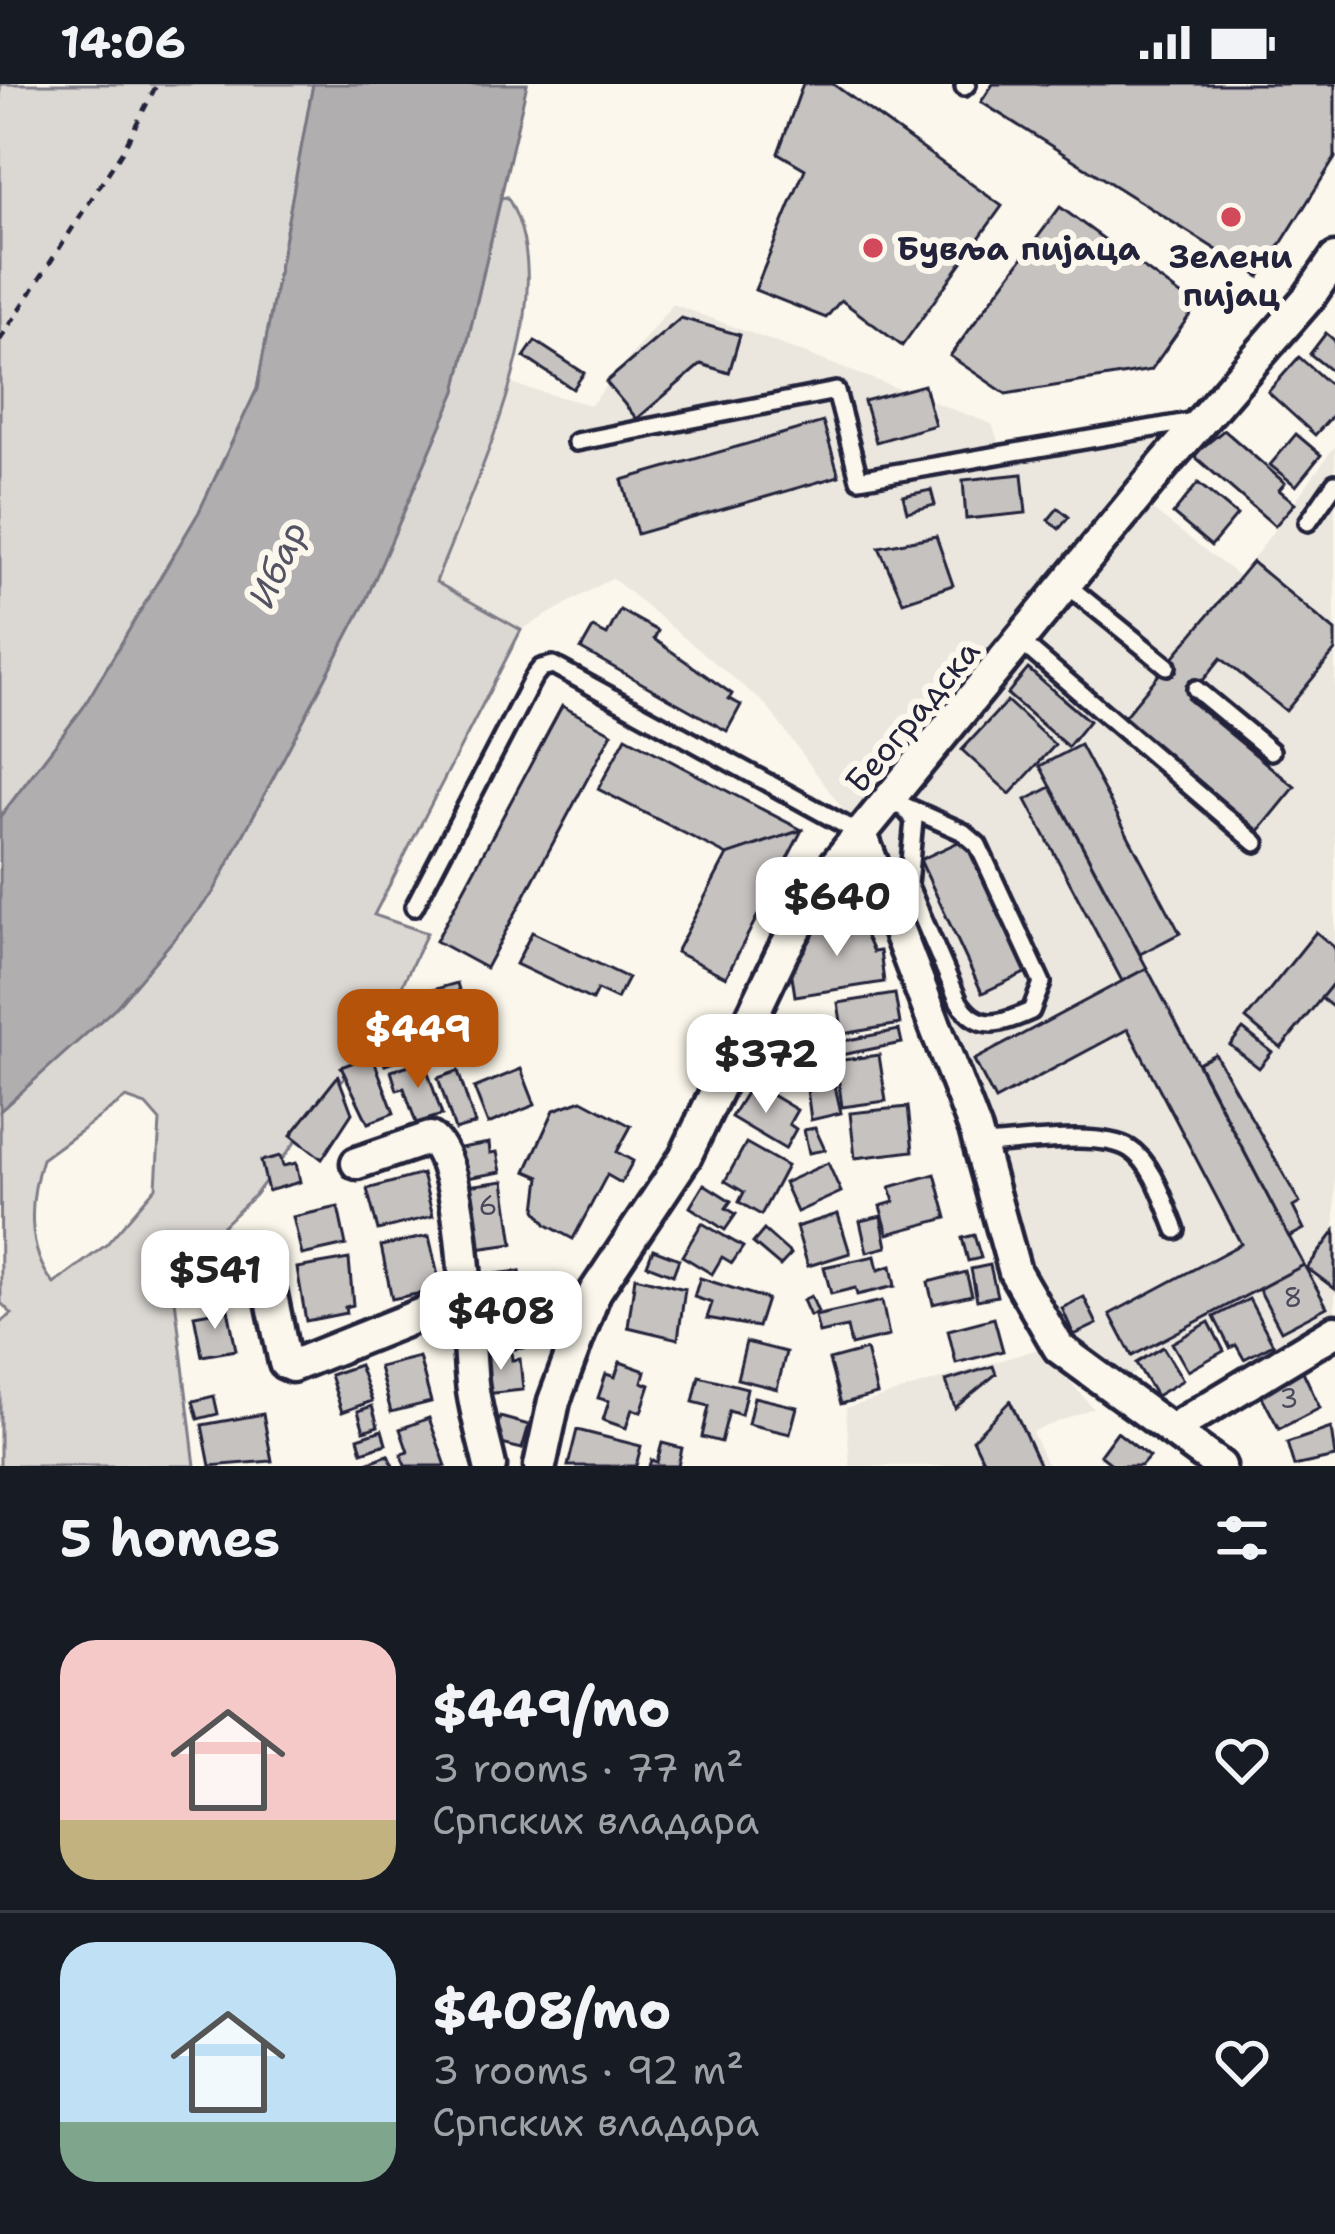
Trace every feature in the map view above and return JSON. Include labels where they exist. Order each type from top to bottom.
[{"type":"street","name":"Београдска","points":[[542,1458],[573,1342],[595,1292],[685,1156],[782,953],[830,871],[899,800],[1067,585],[1309,298],[1335,259]]},
{"type":"street","points":[[861,834],[980,1145],[1015,1272],[1059,1348],[1220,1466]]},
{"type":"street","points":[[357,1163],[430,1138],[441,1145],[459,1202],[462,1298],[472,1390],[494,1466],[542,1458]]},
{"type":"street","points":[[271,1294],[285,1363],[292,1366],[462,1298]]},
{"type":"street","points":[[1171,1430],[1335,1331]]},
{"type":"lane","points":[[576,442],[836,391],[859,479],[1203,419]]},
{"type":"lane","points":[[1308,522],[1335,483]]},
{"type":"lane","points":[[1067,585],[1167,666]]},
{"type":"lane","points":[[1021,642],[1256,843]]},
{"type":"lane","points":[[414,908],[533,678],[554,665],[861,834]]},
{"type":"lane","points":[[1196,689],[1271,752]]},
{"type":"lane","points":[[899,800],[963,832],[978,845],[1042,983],[1031,1011],[986,1025],[970,1019],[959,1002],[908,884],[906,862],[915,835],[899,800]]},
{"type":"lane","points":[[980,1145],[1111,1142],[1132,1150],[1150,1172],[1176,1230]]},
{"type":"path","points":[[0,340],[122,150],[158,84]]},
{"type":"shaded area","points":[[0,84],[313,84],[257,389],[199,512],[83,708],[0,817]]},
{"type":"shaded area","points":[[507,197],[523,238],[527,285],[522,336],[492,442],[436,582],[521,630],[374,915],[427,933],[382,1028],[255,1195],[172,1274],[195,1466],[0,1466],[0,1323],[12,1314],[1,1303],[0,1111],[117,1006],[213,893],[364,604],[456,391],[501,198]],"holes":[[[126,1098],[146,1105],[160,1121],[156,1187],[106,1245],[54,1284],[34,1240],[34,1191],[42,1159]]]},
{"type":"shaded area","points":[[673,304],[992,424],[1003,454],[1203,419],[1137,498],[1240,577],[1335,446],[1335,1331],[1286,1358],[1251,1310],[1110,1387],[1059,1348],[861,834],[766,705],[612,578],[521,630],[436,582],[511,384],[591,405]]},
{"type":"shaded area","points":[[1041,1348],[1093,1408],[1032,1432],[1048,1466],[850,1466],[846,1408]]},
{"type":"water","name":"Ибар","points":[[313,84],[527,84],[456,391],[364,604],[213,893],[117,1006],[0,1111],[0,817],[83,708],[199,512],[257,389]]},
{"type":"building","name":"Бувља пијаца","points":[[803,84],[833,84],[1002,206],[902,346],[841,300],[826,318],[755,290],[805,169],[778,153]]},
{"type":"building","name":"Зелени пијац","points":[[993,84],[1335,84],[1335,158],[1260,277],[981,102]]},
{"type":"building","name":"Бувља пијаца","points":[[1060,207],[1196,306],[1151,370],[1006,394],[950,356]]},
{"type":"building","points":[[681,318],[740,335],[729,373],[701,364],[637,419],[606,382]]},
{"type":"building","points":[[1326,333],[1335,341],[1335,374],[1310,354]]},
{"type":"building","points":[[535,341],[584,373],[573,389],[524,357]]},
{"type":"building","points":[[1299,357],[1335,389],[1335,413],[1315,435],[1268,392]]},
{"type":"building","points":[[924,385],[935,425],[876,442],[864,401]]},
{"type":"building","points":[[823,422],[839,476],[637,534],[622,480]]},
{"type":"building","points":[[1224,430],[1285,483],[1279,490],[1295,503],[1275,526],[1193,455]]},
{"type":"building","points":[[1296,434],[1321,455],[1296,486],[1270,465]]},
{"type":"building","points":[[1022,474],[1026,513],[966,519],[963,480]]},
{"type":"building","points":[[1198,483],[1237,515],[1211,546],[1173,514]]},
{"type":"building","points":[[931,490],[935,505],[907,512],[903,496]]},
{"type":"building","points":[[1058,508],[1069,517],[1059,529],[1048,520]]},
{"type":"building","points":[[936,536],[953,585],[903,602],[879,547]]},
{"type":"building","points":[[1252,562],[1335,631],[1335,651],[1286,711],[1221,658],[1188,699],[1295,787],[1259,831],[1123,718]]},
{"type":"building","points":[[620,610],[658,631],[654,639],[732,694],[729,699],[741,705],[727,731],[581,649],[593,628],[607,635]]},
{"type":"building","points":[[1028,669],[1089,721],[1068,747],[1007,694]]},
{"type":"building","points":[[1007,701],[1055,745],[1010,794],[962,750]]},
{"type":"building","points":[[562,706],[612,733],[486,968],[436,941]]},
{"type":"building","points":[[626,737],[802,830],[727,855],[598,789]]},
{"type":"building","points":[[1080,745],[1180,933],[1140,954],[1040,766]]},
{"type":"building","points":[[1051,787],[1147,968],[1122,981],[1026,800]]},
{"type":"building","points":[[802,830],[726,977],[676,952],[727,855]]},
{"type":"building","points":[[965,839],[1027,972],[982,993],[920,860]]},
{"type":"building","points":[[855,913],[873,952],[880,951],[884,982],[795,996],[791,969],[818,924]]},
{"type":"building","points":[[532,932],[628,978],[617,999],[597,990],[592,1000],[516,964]]},
{"type":"building","points":[[1316,932],[1335,948],[1335,981],[1281,1048],[1246,1019]]},
{"type":"building","points":[[1147,968],[1304,1265],[1132,1356],[1110,1314],[1241,1244],[1128,1029],[995,1100],[974,1060]]},
{"type":"building","points":[[1335,981],[1335,1009],[1321,998]]},
{"type":"building","points":[[457,983],[463,1004],[472,1002],[483,1046],[430,1059],[421,1022],[432,1019],[425,992]]},
{"type":"building","points":[[895,994],[900,1024],[843,1034],[838,1003]]},
{"type":"building","points":[[820,1018],[826,1057],[781,1064],[775,1025]]},
{"type":"building","points":[[1243,1029],[1272,1052],[1259,1068],[1230,1045]]},
{"type":"building","points":[[899,1030],[902,1043],[841,1055],[838,1042]]},
{"type":"building","points":[[413,1034],[419,1053],[385,1065],[378,1047]]},
{"type":"building","points":[[1215,1054],[1300,1203],[1293,1207],[1304,1229],[1289,1237],[1198,1063]]},
{"type":"building","points":[[372,1055],[394,1113],[368,1123],[341,1067]]},
{"type":"building","points":[[879,1055],[886,1101],[842,1107],[836,1061]]},
{"type":"building","points":[[424,1060],[442,1115],[416,1123],[404,1088],[397,1090],[391,1071]]},
{"type":"building","points":[[831,1068],[841,1113],[811,1120],[805,1074]]},
{"type":"building","points":[[521,1069],[535,1105],[488,1124],[474,1088]]},
{"type":"building","points":[[458,1071],[475,1124],[455,1130],[438,1078]]},
{"type":"building","points":[[338,1076],[352,1113],[322,1159],[291,1135]]},
{"type":"building","points":[[752,1083],[797,1110],[789,1124],[796,1129],[785,1149],[731,1117]]},
{"type":"building","points":[[582,1100],[631,1126],[617,1152],[633,1161],[621,1183],[607,1175],[573,1239],[547,1225],[536,1210],[540,1177],[526,1171],[554,1110]]},
{"type":"building","points":[[908,1107],[913,1151],[855,1158],[850,1113]]},
{"type":"building","points":[[815,1128],[825,1150],[809,1153],[804,1130]]},
{"type":"building","points":[[489,1143],[490,1153],[497,1152],[501,1172],[461,1179],[455,1149]]},
{"type":"building","points":[[746,1143],[787,1166],[761,1215],[739,1202],[744,1192],[725,1181]]},
{"type":"building","points":[[280,1156],[283,1166],[296,1163],[300,1182],[268,1191],[261,1161]]},
{"type":"building","points":[[828,1163],[841,1192],[797,1212],[784,1183]]},
{"type":"building","points":[[422,1174],[433,1216],[378,1230],[367,1189]]},
{"type":"building","points":[[935,1174],[947,1218],[888,1234],[880,1206],[894,1202],[890,1187]]},
{"type":"building","points":[[504,1181],[513,1244],[469,1250],[467,1186]]},
{"type":"building","points":[[704,1184],[731,1201],[726,1208],[736,1214],[725,1230],[690,1207]]},
{"type":"building","points":[[338,1207],[346,1245],[302,1255],[293,1217]]},
{"type":"building","points":[[838,1214],[850,1253],[808,1266],[796,1227]]},
{"type":"building","points":[[881,1216],[887,1247],[867,1252],[860,1221]]},
{"type":"building","points":[[702,1223],[743,1247],[732,1263],[722,1257],[712,1274],[682,1256]]},
{"type":"building","points":[[764,1230],[791,1254],[780,1266],[753,1243]]},
{"type":"building","points":[[1335,1231],[1335,1289],[1307,1268]]},
{"type":"building","points":[[242,1234],[252,1272],[197,1286],[191,1264],[203,1261],[200,1251]]},
{"type":"building","points":[[974,1235],[981,1258],[968,1261],[962,1238]]},
{"type":"building","points":[[429,1236],[439,1280],[429,1282],[431,1291],[392,1299],[381,1246]]},
{"type":"building","points":[[653,1249],[679,1259],[673,1275],[647,1265]]},
{"type":"building","points":[[875,1256],[878,1270],[891,1266],[895,1286],[857,1295],[855,1288],[831,1294],[824,1267]]},
{"type":"building","points":[[349,1259],[353,1305],[345,1307],[346,1313],[306,1321],[297,1268]]},
{"type":"building","points":[[990,1265],[997,1296],[977,1300],[971,1269]]},
{"type":"building","points":[[1304,1265],[1327,1307],[1281,1331],[1259,1289]]},
{"type":"building","points":[[520,1271],[530,1347],[515,1349],[512,1331],[502,1332],[494,1274]]},
{"type":"building","points":[[966,1272],[972,1295],[933,1304],[928,1282]]},
{"type":"building","points":[[635,1277],[685,1289],[678,1339],[628,1327]]},
{"type":"building","points":[[700,1278],[767,1299],[758,1327],[707,1318],[712,1303],[694,1297]]},
{"type":"building","points":[[811,1296],[818,1312],[810,1316],[803,1300]]},
{"type":"building","points":[[1084,1297],[1097,1324],[1074,1335],[1062,1308]]},
{"type":"building","points":[[1249,1299],[1273,1344],[1244,1359],[1236,1345],[1230,1348],[1214,1317]]},
{"type":"building","points":[[882,1301],[889,1336],[851,1345],[847,1327],[819,1333],[815,1316]]},
{"type":"building","points":[[228,1309],[236,1350],[202,1356],[194,1315]]},
{"type":"building","points":[[994,1318],[1003,1351],[956,1363],[948,1330]]},
{"type":"building","points":[[1209,1322],[1224,1351],[1188,1371],[1172,1343]]},
{"type":"building","points":[[746,1342],[786,1352],[777,1389],[737,1379]]},
{"type":"building","points":[[1163,1347],[1183,1380],[1156,1396],[1136,1363]]},
{"type":"building","points":[[511,1350],[512,1360],[520,1359],[523,1390],[484,1394],[481,1353]]},
{"type":"building","points":[[866,1350],[877,1394],[841,1404],[829,1360]]},
{"type":"building","points":[[419,1357],[431,1402],[391,1412],[379,1367]]},
{"type":"building","points":[[620,1362],[645,1371],[642,1382],[650,1385],[641,1412],[632,1409],[626,1428],[603,1420],[609,1401],[598,1398],[606,1374],[615,1377]]},
{"type":"building","points":[[359,1365],[372,1401],[342,1412],[330,1375]]},
{"type":"building","points":[[993,1366],[996,1374],[955,1408],[946,1381]]},
{"type":"building","points":[[1301,1367],[1320,1408],[1279,1429],[1258,1389]]},
{"type":"building","points":[[699,1376],[747,1388],[741,1415],[729,1411],[721,1442],[702,1437],[709,1406],[693,1402]]},
{"type":"building","points":[[214,1396],[218,1414],[198,1419],[193,1401]]},
{"type":"building","points":[[754,1397],[797,1407],[790,1434],[748,1424]]},
{"type":"building","points":[[1010,1401],[1040,1466],[986,1466],[973,1439]]},
{"type":"building","points":[[372,1406],[378,1426],[364,1431],[358,1411]]},
{"type":"building","points":[[263,1414],[272,1461],[210,1466],[202,1425]]},
{"type":"building","points":[[500,1417],[529,1425],[522,1449],[493,1442]]},
{"type":"building","points":[[429,1418],[446,1466],[405,1466],[401,1454],[408,1452],[400,1429]]},
{"type":"building","points":[[1331,1428],[1335,1457],[1294,1466],[1287,1443]]},
{"type":"building","points":[[382,1430],[386,1444],[362,1452],[358,1438]]},
{"type":"building","points":[[577,1430],[641,1446],[636,1466],[568,1466]]},
{"type":"building","points":[[1117,1432],[1149,1457],[1141,1466],[1114,1466],[1100,1455]]},
{"type":"building","points":[[662,1443],[682,1448],[678,1466],[649,1466],[651,1460],[657,1462]]},
{"type":"building","points":[[388,1455],[393,1466],[359,1466]]},
{"type":"place","name":"Зелени пијац","points":[[1231,217]]},
{"type":"place","name":"Бувља пијаца","points":[[873,248]]}]
